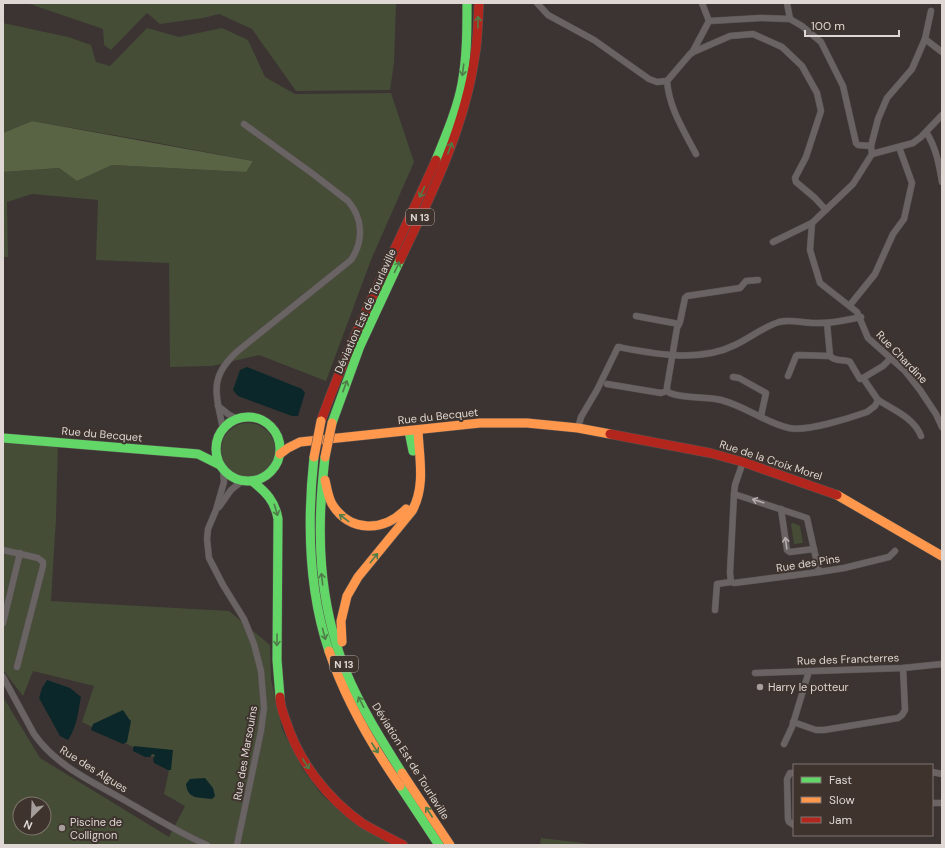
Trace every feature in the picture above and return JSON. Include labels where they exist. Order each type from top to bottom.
[{"type":"main road","name":"Déviation Est de Tourlaville","points":[[439,845],[372,743],[339,677],[325,638],[316,605],[310,550],[310,493],[314,457],[321,421],[351,342],[432,170],[451,123],[460,92],[467,25],[467,3]]},
{"type":"main road","name":"Déviation Est de Tourlaville","points":[[450,845],[371,723],[346,671],[335,639],[324,596],[318,523],[323,469],[332,423],[360,346],[442,170],[457,131],[466,101],[474,63],[479,3]]},
{"type":"main road","points":[[253,417],[261,420],[268,424],[277,435],[280,445],[278,462],[271,472],[260,479],[242,481],[232,478],[222,468],[216,454],[218,437],[229,423],[237,419],[253,417]]},
{"type":"main road","name":"Rue du Becquet","points":[[280,454],[294,444],[300,442],[488,423],[527,423],[578,428]]},
{"type":"main road","name":"Rue de la Croix Morel","points":[[578,428],[710,453],[743,462],[815,487],[839,496],[942,556]]},
{"type":"main road","points":[[323,469],[332,505],[345,519],[353,524],[366,527],[378,527],[402,514],[409,505],[415,491],[416,478],[414,430]]},
{"type":"main road","points":[[346,671],[340,629],[344,604],[358,577],[412,511],[417,502],[421,485],[414,430]]},
{"type":"main road","name":"Rue du Becquet","points":[[277,435],[300,442]]},
{"type":"main road","name":"Rue du Becquet","points":[[3,438],[198,454],[222,468]]},
{"type":"main road","points":[[198,454],[216,445]]},
{"type":"main road","points":[[252,481],[269,495],[278,515],[277,660],[280,704],[290,735],[300,756],[324,789],[335,801],[363,823],[403,845]]},
{"type":"street","points":[[537,3],[548,15],[594,40],[649,79],[657,82],[667,81],[692,54],[709,21],[702,3]]},
{"type":"street","points":[[787,3],[790,19]]},
{"type":"street","points":[[773,242],[812,223],[853,184],[872,154],[871,146],[878,119],[887,98],[912,69],[925,39],[931,11]]},
{"type":"street","points":[[709,21],[761,18],[790,19],[802,26],[822,42],[842,86],[856,143],[858,145],[871,146]]},
{"type":"street","points":[[692,54],[730,36],[753,34],[782,47],[802,66],[817,93],[821,111],[806,157],[795,178],[796,182],[815,198],[826,210]]},
{"type":"street","points":[[925,39],[942,52]]},
{"type":"street","points":[[667,81],[674,112],[696,154]]},
{"type":"street","points":[[872,154],[913,143],[942,116]]},
{"type":"street","points":[[223,429],[216,394],[217,382],[222,369],[230,358],[351,260],[360,238],[358,218],[352,206],[342,195],[244,124]]},
{"type":"street","points":[[926,132],[932,140],[942,182]]},
{"type":"street","points":[[850,305],[875,274],[893,234],[904,219],[912,183],[899,147]]},
{"type":"street","name":"Rue Chardine","points":[[812,223],[810,250],[820,283],[857,312],[861,317],[868,338],[905,371],[920,390],[942,426]]},
{"type":"street","points":[[667,391],[678,324],[680,322],[685,298],[687,296],[740,288],[746,282],[758,280]]},
{"type":"street","points":[[636,316],[678,324]]},
{"type":"street","points":[[578,428],[581,417],[597,390],[618,348],[672,355],[701,355],[726,349],[764,328],[779,322],[789,321],[827,323],[861,317]]},
{"type":"street","points":[[827,323],[830,356]]},
{"type":"street","points":[[788,376],[796,356],[798,355],[830,356],[834,360],[848,361],[860,380],[883,366],[890,359]]},
{"type":"street","points":[[732,377],[738,378],[766,393],[761,416]]},
{"type":"street","points":[[864,378],[878,400],[910,420],[919,429],[921,436]]},
{"type":"street","points":[[607,384],[661,393],[667,391],[672,394],[718,399],[729,402],[790,429],[807,428],[867,412],[875,406],[878,400]]},
{"type":"street","points":[[218,406],[237,419]]},
{"type":"street","points":[[715,610],[717,584],[731,582],[730,573],[734,494],[735,485],[743,462]]},
{"type":"street","name":"Rue des Marsouins","points":[[222,468],[224,482],[216,510],[208,529],[207,539],[209,558],[223,585],[244,618],[254,644],[261,671],[264,708],[261,731],[237,845]]},
{"type":"street","name":"Rue des Marsouins","points":[[216,510],[231,490],[242,481]]},
{"type":"street","points":[[734,494],[807,518],[819,572]]},
{"type":"street","points":[[782,509],[787,550],[790,552],[814,549]]},
{"type":"street","points":[[3,550],[38,558],[43,562],[17,667]]},
{"type":"street","name":"Rue des Pins","points":[[731,582],[734,583],[844,568],[889,556],[895,551]]},
{"type":"street","points":[[3,623],[20,553]]},
{"type":"street","name":"Rue des Francterres","points":[[755,673],[903,668],[942,664]]},
{"type":"street","points":[[793,722],[816,730],[824,730],[898,718],[902,715],[904,710],[903,668]]},
{"type":"street","points":[[784,744],[792,727],[809,670]]},
{"type":"street","name":"Rue des Algues","points":[[3,677],[34,734],[43,746],[58,760],[172,828],[207,845]]},
{"type":"street","points":[[793,773],[788,774],[787,779],[788,816],[790,822],[793,824]]},
{"type":"green space","points":[[27,3],[396,3],[394,63],[390,90],[296,91],[252,29],[219,14],[203,18],[160,24],[147,13],[111,50],[104,45],[103,29]]},
{"type":"green space","points":[[3,23],[68,37],[91,45],[96,62],[110,66],[147,28],[179,37],[222,28],[248,40],[265,77],[295,94],[391,93],[414,162],[371,260],[326,381],[259,355],[212,366],[170,367],[169,263],[96,260],[98,200],[32,194],[7,202],[8,257],[3,257],[3,172],[59,168],[77,181],[112,165],[245,172],[253,161],[32,121],[3,133]]},
{"type":"green space","points":[[32,121],[253,161],[246,172],[112,165],[77,181],[59,168],[3,172],[3,133]]},
{"type":"green space","points":[[248,423],[258,425],[267,431],[273,440],[275,450],[273,460],[267,469],[258,475],[248,477],[238,475],[229,469],[223,460],[221,450],[223,440],[229,431],[238,425]]},
{"type":"green space","points":[[3,438],[58,442],[56,519],[51,601],[229,611],[270,645],[271,679],[282,729],[303,770],[322,795],[344,815],[394,845],[3,845],[3,697],[40,758],[169,837],[185,806],[164,794],[170,765],[82,722],[94,686],[33,671],[23,696],[3,670]]},
{"type":"green space","points":[[793,523],[800,526],[803,543],[794,544],[791,524]]},
{"type":"green space","points":[[541,838],[599,845],[540,845]]},
{"type":"water","points":[[247,367],[302,389],[305,393],[298,416],[292,416],[238,396],[233,390],[240,370]]},
{"type":"water","points":[[47,680],[70,688],[81,697],[75,725],[68,740],[60,736],[39,698],[42,688]]},
{"type":"water","points":[[123,710],[131,721],[127,742],[123,744],[91,730],[93,724]]},
{"type":"water","points":[[134,746],[173,750],[171,770],[154,763],[153,759],[155,755],[152,754],[150,757],[145,757],[133,751]]},
{"type":"water","points":[[205,778],[213,788],[215,796],[212,799],[194,797],[187,789],[186,784],[190,779]]},
{"type":"traffic: fast","points":[[436,160],[454,113],[464,74],[467,33],[467,3]]},
{"type":"traffic: fast","points":[[332,423],[360,346],[400,260]]},
{"type":"traffic: fast","points":[[242,417],[254,417],[271,426],[278,437],[280,449],[278,461],[271,472],[254,481],[242,481],[230,476],[221,467],[216,455],[216,443],[221,431],[230,422],[242,417]]},
{"type":"traffic: fast","points":[[409,431],[413,451]]},
{"type":"traffic: fast","points":[[3,438],[198,454],[220,465]]},
{"type":"traffic: fast","points":[[314,457],[310,506],[311,555],[317,604],[329,651]]},
{"type":"traffic: fast","points":[[325,457],[322,485],[320,539],[325,593],[330,619],[346,672],[358,698],[402,773]]},
{"type":"traffic: fast","points":[[252,481],[269,497],[275,507],[278,519],[277,660],[280,697]]},
{"type":"traffic: fast","points":[[400,786],[439,845]]},
{"type":"traffic: slow","points":[[314,457],[321,421]]},
{"type":"traffic: slow","points":[[325,457],[332,423]]},
{"type":"traffic: slow","points":[[280,454],[300,442],[480,423],[527,423],[578,428],[610,434]]},
{"type":"traffic: slow","points":[[342,642],[341,621],[347,596],[358,577],[412,511],[416,501],[419,492],[421,471],[418,430]]},
{"type":"traffic: slow","points":[[325,480],[332,504],[339,513],[348,520],[358,524],[368,526],[388,522],[397,517],[406,509]]},
{"type":"traffic: slow","points":[[837,495],[942,556]]},
{"type":"traffic: slow","points":[[329,651],[335,669],[351,704],[379,754],[400,786]]},
{"type":"traffic: slow","points":[[402,773],[450,845]]},
{"type":"traffic: jam","points":[[400,260],[446,160],[464,108],[476,49],[479,3]]},
{"type":"traffic: jam","points":[[321,421],[361,322],[436,160]]},
{"type":"traffic: jam","points":[[610,434],[710,453],[743,462],[837,495]]},
{"type":"traffic: jam","points":[[280,697],[283,712],[298,751],[326,791],[362,823],[403,845]]},
{"type":"place","name":"Harry le potteur","points":[[760,687]]},
{"type":"place","name":"Piscine de Collignon","points":[[62,828]]}]
